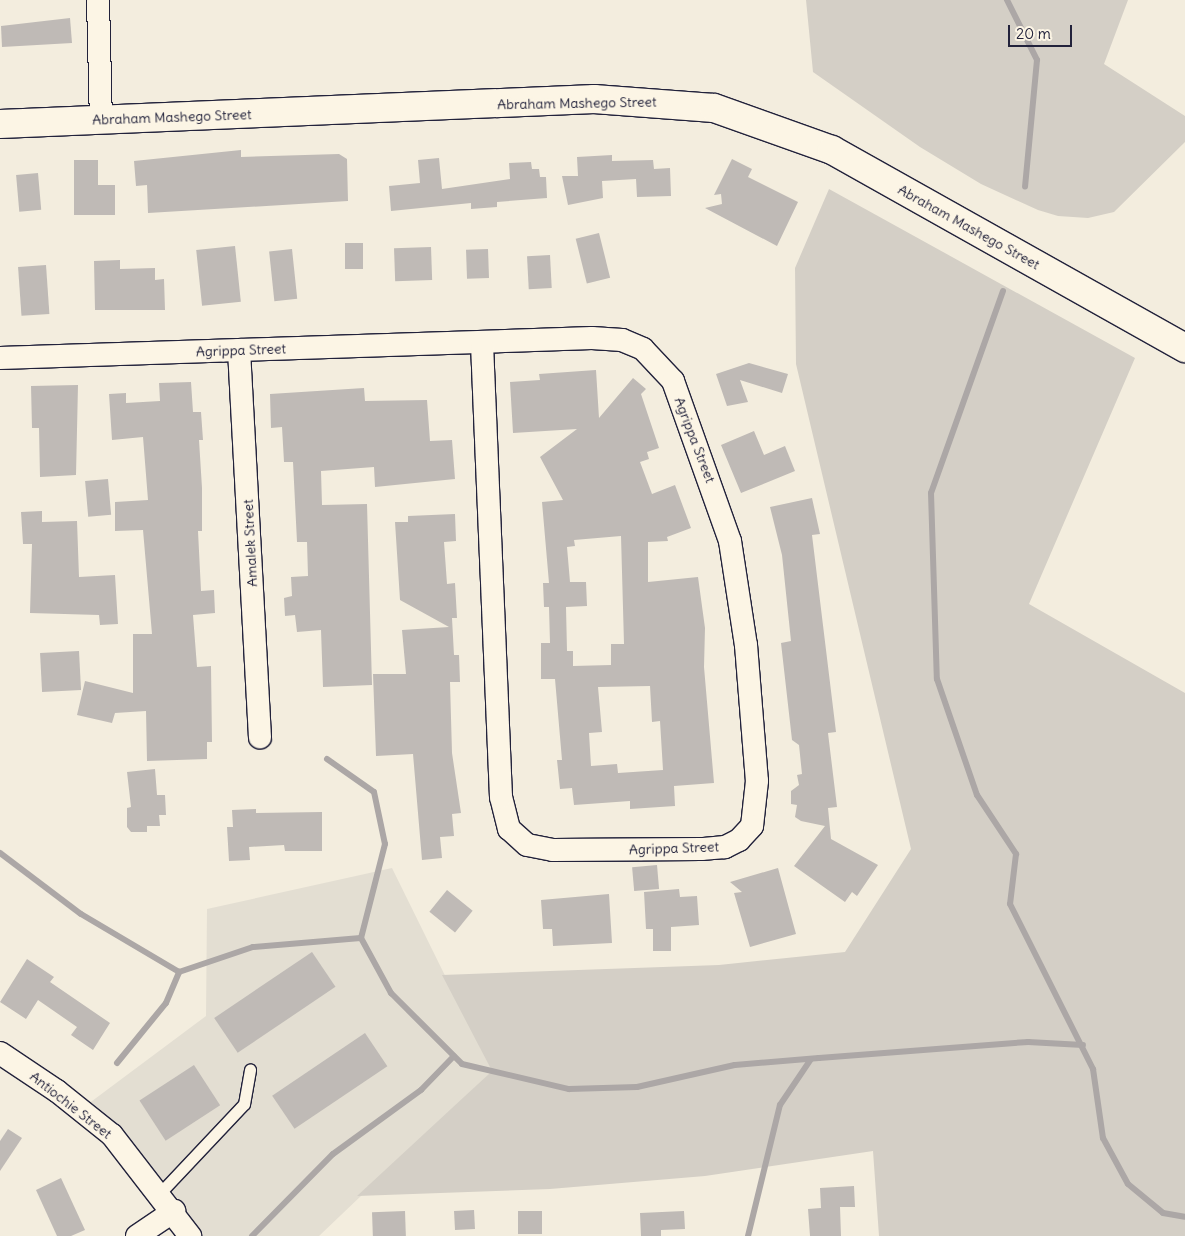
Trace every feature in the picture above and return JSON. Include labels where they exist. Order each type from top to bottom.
[{"type":"main road","name":"Abraham Mashego Street","points":[[0,124],[594,100],[714,108],[832,150],[1185,348]]},
{"type":"street","points":[[98,0],[101,120]]},
{"type":"street","name":"Agrippa Street","points":[[0,358],[239,350],[482,343],[622,340],[644,349],[673,381],[720,505],[738,583],[758,782],[752,826],[739,840],[725,846],[701,849],[553,850],[523,843],[509,829],[501,797],[482,343]]},
{"type":"street","name":"Amalek Street","points":[[239,350],[260,737]]},
{"type":"street","name":"Antiochie Street","points":[[0,1053],[57,1091],[112,1135],[174,1211],[190,1236]]},
{"type":"street","points":[[137,1236],[174,1211]]},
{"type":"lane","points":[[160,1193],[244,1104],[250,1070]]},
{"type":"shaded area","points":[[806,0],[1128,0],[1104,64],[1185,116],[1185,142],[1114,212],[1088,218],[1058,216],[1038,210],[981,184],[920,147],[813,72]]},
{"type":"shaded area","points":[[829,189],[1135,358],[1029,604],[1185,693],[1185,1236],[879,1236],[873,1151],[705,1176],[550,1189],[357,1196],[492,1071],[442,975],[719,965],[845,952],[911,849],[796,364],[795,268]]},
{"type":"shaded area","points":[[392,868],[492,1071],[319,1236],[190,1236],[80,1110],[206,1016],[207,909]]},
{"type":"building","points":[[70,18],[72,43],[2,47],[1,26]]},
{"type":"building","points":[[241,150],[241,157],[339,154],[347,159],[348,201],[148,213],[147,185],[136,186],[134,161]]},
{"type":"building","points":[[612,155],[612,161],[653,160],[654,169],[670,168],[671,196],[637,197],[636,179],[602,181],[603,198],[568,205],[562,176],[578,176],[577,157]]},
{"type":"building","points":[[439,158],[442,189],[510,179],[509,163],[531,162],[532,169],[539,169],[540,177],[546,177],[547,198],[497,202],[497,207],[471,209],[471,203],[391,211],[389,186],[420,183],[418,160]]},
{"type":"building","points":[[732,159],[752,169],[748,177],[798,202],[777,246],[705,208],[722,204],[721,194],[714,195]]},
{"type":"building","points":[[74,160],[98,160],[98,185],[115,185],[115,215],[74,215]]},
{"type":"building","points":[[38,173],[41,210],[19,212],[16,175]]},
{"type":"building","points":[[599,233],[610,278],[587,283],[576,239]]},
{"type":"building","points":[[345,243],[363,243],[363,269],[345,269]]},
{"type":"building","points":[[235,246],[241,302],[202,306],[196,250]]},
{"type":"building","points":[[431,247],[432,280],[395,281],[394,248]]},
{"type":"building","points":[[292,249],[297,299],[274,301],[269,251]]},
{"type":"building","points":[[488,249],[489,278],[467,279],[466,250]]},
{"type":"building","points":[[550,255],[552,288],[529,289],[527,256]]},
{"type":"building","points":[[120,260],[120,269],[155,268],[155,280],[164,279],[165,310],[95,310],[94,261]]},
{"type":"building","points":[[46,265],[49,314],[21,316],[18,267]]},
{"type":"building","points":[[749,363],[788,374],[782,393],[740,380],[748,402],[727,406],[716,374]]},
{"type":"building","points":[[596,370],[599,418],[633,378],[646,389],[641,394],[659,448],[647,452],[649,459],[640,462],[652,494],[675,485],[691,528],[667,537],[668,541],[648,542],[648,582],[698,577],[705,628],[704,667],[714,783],[674,786],[675,806],[630,809],[630,801],[574,805],[572,788],[560,789],[557,760],[562,760],[555,679],[541,679],[541,643],[550,643],[549,607],[544,607],[543,583],[549,583],[542,502],[563,500],[540,457],[577,429],[513,433],[510,382],[540,380],[539,374]],"holes":[[[621,536],[624,644],[611,644],[611,665],[573,666],[573,651],[567,651],[566,607],[587,606],[586,582],[570,582],[567,547],[575,546],[574,540]],[[650,686],[652,722],[660,721],[663,770],[618,773],[617,764],[591,766],[589,733],[602,732],[598,687]]]},
{"type":"building","points":[[191,382],[193,412],[201,412],[203,440],[199,440],[202,488],[202,531],[198,531],[201,591],[214,590],[215,613],[193,615],[197,667],[211,666],[212,742],[207,742],[207,759],[147,761],[146,711],[115,713],[112,723],[77,715],[85,681],[133,693],[133,634],[152,634],[143,530],[115,531],[115,502],[148,500],[143,437],[112,440],[109,394],[126,393],[126,403],[160,401],[159,383]]},
{"type":"building","points":[[78,385],[76,475],[40,477],[39,428],[32,428],[31,386]]},
{"type":"building","points":[[364,388],[365,401],[427,400],[430,441],[452,440],[455,479],[375,487],[374,467],[321,471],[322,505],[367,504],[372,685],[323,687],[321,630],[297,632],[295,615],[285,616],[284,598],[292,596],[291,577],[308,576],[307,542],[297,542],[293,462],[284,462],[282,427],[271,428],[270,394]]},
{"type":"building","points":[[754,431],[764,455],[785,446],[795,471],[741,493],[721,445]]},
{"type":"building","points":[[108,479],[111,515],[88,517],[85,481]]},
{"type":"building","points":[[812,498],[820,534],[812,535],[836,732],[828,733],[837,807],[828,808],[831,839],[878,865],[857,896],[852,892],[845,902],[794,866],[825,826],[801,821],[795,817],[797,805],[791,804],[791,791],[799,785],[797,775],[802,774],[799,745],[792,740],[781,643],[791,641],[782,555],[770,507]]},
{"type":"building","points":[[42,511],[42,522],[77,521],[79,577],[115,575],[118,624],[100,625],[99,615],[30,613],[32,544],[23,544],[21,512]]},
{"type":"building","points":[[455,514],[456,541],[444,542],[447,584],[455,583],[457,618],[452,618],[454,655],[459,655],[460,682],[450,682],[452,753],[461,813],[452,814],[454,836],[440,837],[442,858],[422,860],[413,754],[376,756],[373,674],[406,674],[402,630],[449,627],[400,600],[395,522],[408,522],[408,516]]},
{"type":"building","points":[[79,651],[81,690],[42,692],[40,653]]},
{"type":"building","points":[[155,769],[157,795],[165,795],[166,815],[159,815],[160,826],[147,826],[147,832],[131,832],[127,827],[127,808],[131,807],[127,772]]},
{"type":"building","points":[[256,809],[256,813],[322,812],[322,851],[285,851],[284,845],[249,847],[250,860],[229,861],[227,827],[233,827],[232,810]]},
{"type":"building","points":[[657,865],[659,889],[634,891],[632,867]]},
{"type":"building","points":[[778,868],[796,934],[750,947],[734,893],[742,892],[730,882]]},
{"type":"building","points":[[679,889],[680,897],[697,896],[699,925],[671,927],[671,951],[653,951],[653,929],[646,929],[644,892]]},
{"type":"building","points":[[447,890],[473,911],[455,933],[429,912]]},
{"type":"building","points":[[609,894],[612,943],[553,946],[552,929],[543,929],[541,900]]},
{"type":"building","points":[[312,952],[335,987],[238,1053],[214,1018]]},
{"type":"building","points":[[27,959],[54,977],[50,982],[110,1023],[93,1050],[71,1035],[77,1027],[38,1000],[26,1019],[0,1002]]},
{"type":"building","points":[[365,1033],[387,1066],[295,1129],[272,1096]]},
{"type":"building","points":[[194,1065],[220,1105],[166,1141],[139,1100]]},
{"type":"building","points":[[8,1129],[22,1138],[0,1171],[0,1141]]},
{"type":"building","points":[[61,1178],[85,1230],[71,1236],[57,1236],[36,1190]]},
{"type":"building","points":[[854,1186],[855,1207],[840,1207],[841,1236],[810,1236],[808,1209],[821,1208],[820,1188]]},
{"type":"building","points":[[474,1210],[475,1229],[455,1230],[454,1211]]},
{"type":"building","points":[[405,1211],[406,1236],[373,1236],[372,1212]]},
{"type":"building","points":[[518,1211],[542,1211],[542,1234],[518,1234]]},
{"type":"building","points":[[684,1211],[685,1229],[661,1230],[661,1236],[641,1236],[640,1213]]},
{"type":"waterway","points":[[1007,0],[1037,60],[1025,186]]},
{"type":"waterway","points":[[1003,291],[931,493],[937,679],[977,795],[1016,854],[1010,904],[1093,1069],[1103,1138],[1128,1184],[1163,1213],[1185,1217]]},
{"type":"waterway","points":[[327,759],[374,792],[385,844],[361,938],[391,993],[462,1064],[569,1089],[637,1087],[735,1065],[1028,1042],[1083,1045]]},
{"type":"waterway","points":[[0,853],[81,914],[179,972]]},
{"type":"waterway","points":[[117,1063],[166,1003],[179,972],[253,947],[361,938]]},
{"type":"waterway","points":[[252,1236],[333,1154],[421,1090],[454,1056]]},
{"type":"waterway","points":[[748,1236],[780,1105],[811,1059]]}]
